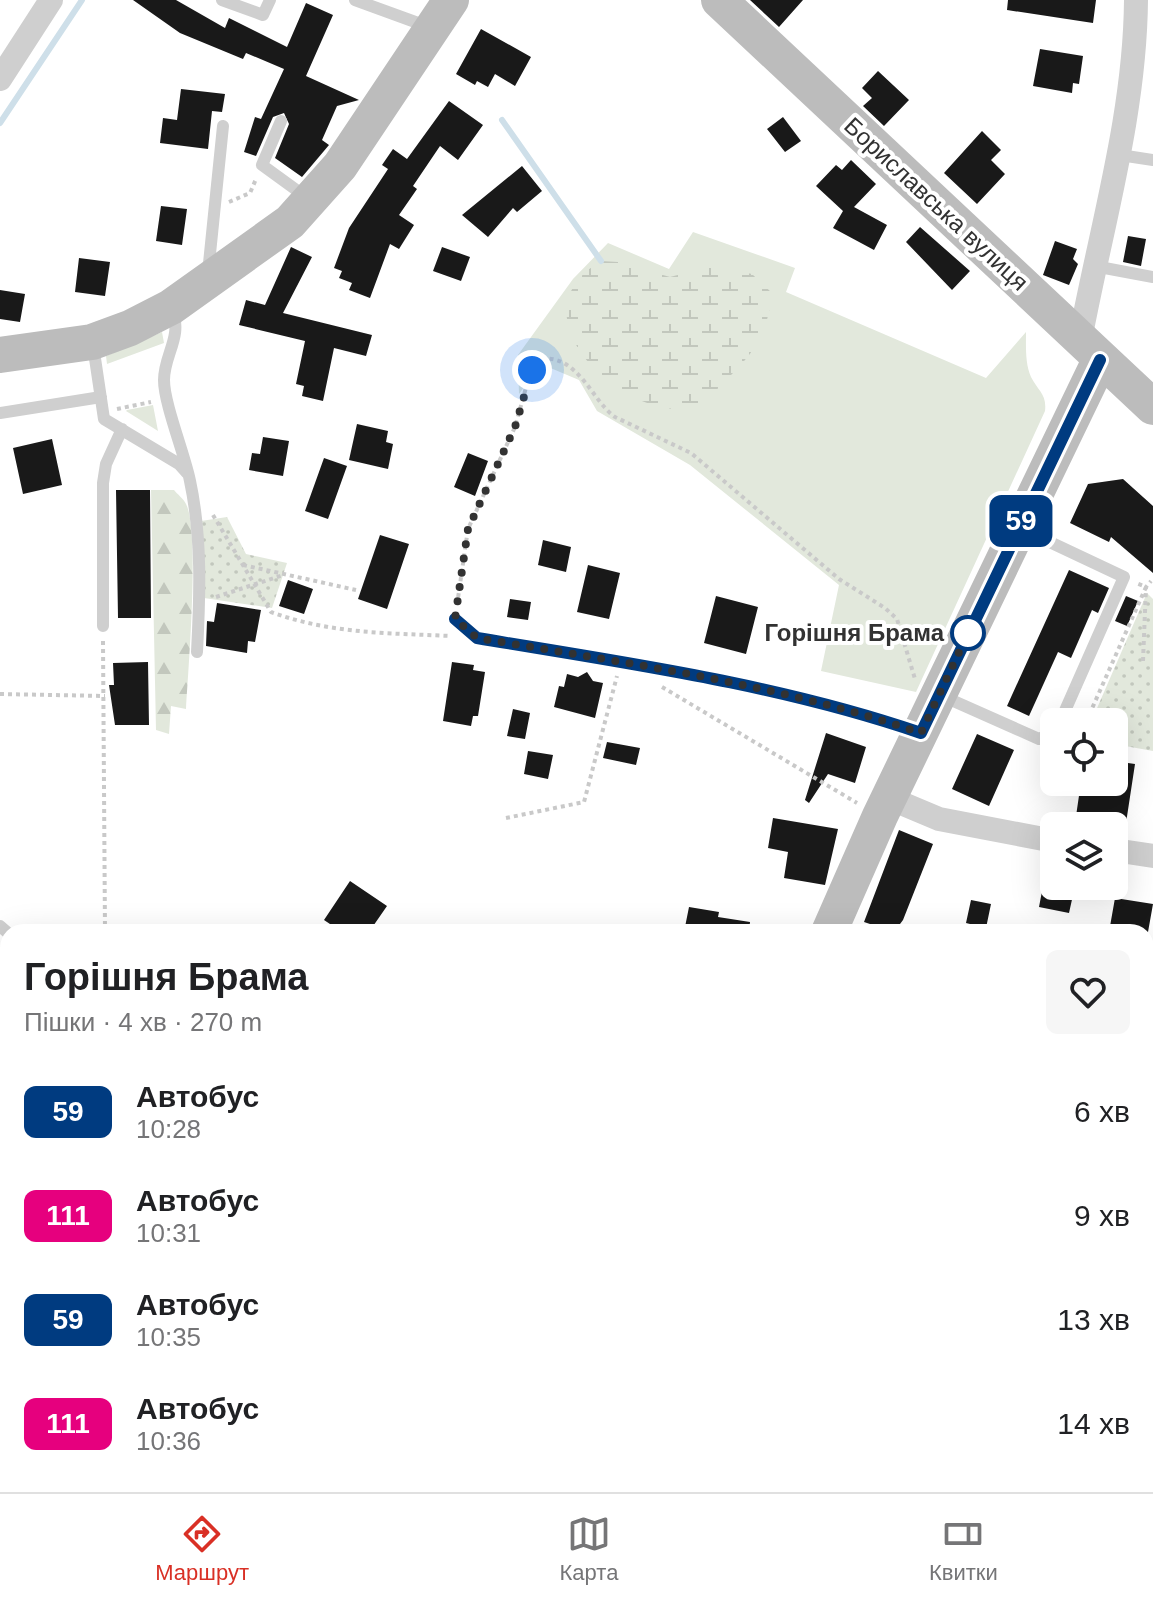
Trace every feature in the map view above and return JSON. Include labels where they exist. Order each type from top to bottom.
[{"type":"street","points":[[0,79],[51,0]]},
{"type":"street","points":[[833,924],[884,807],[921,733],[928,689],[1018,527],[1090,350],[1094,266],[1120,155],[1132,80],[1136,0]]},
{"type":"street","name":"Бориславська вулиця","points":[[722,1],[1153,407]]},
{"type":"street","points":[[0,355],[92,342],[130,328],[171,307],[290,222],[312,201],[367,129],[441,14]]},
{"type":"street","points":[[884,807],[1040,838]]},
{"type":"street","points":[[1128,852],[1153,856]]},
{"type":"lane","points":[[222,0],[263,15],[270,0]]},
{"type":"lane","points":[[355,0],[441,14]]},
{"type":"lane","points":[[281,121],[262,165],[312,201]]},
{"type":"lane","points":[[210,280],[206,270],[223,126]]},
{"type":"lane","points":[[1120,155],[1153,160]]},
{"type":"lane","points":[[1094,266],[1153,277]]},
{"type":"lane","points":[[171,307],[177,331],[164,380],[189,475],[197,521],[200,603],[197,652]]},
{"type":"lane","points":[[92,342],[104,419],[156,450],[189,475]]},
{"type":"lane","points":[[0,413],[101,397]]},
{"type":"lane","points":[[103,626],[103,483],[106,464],[122,429]]},
{"type":"lane","points":[[156,450],[181,442]]},
{"type":"lane","points":[[1018,527],[1124,577],[1066,708]]},
{"type":"lane","points":[[455,619],[477,638],[777,692],[881,718],[921,733]]},
{"type":"lane","points":[[928,689],[1040,739]]},
{"type":"path","points":[[214,201],[231,202],[250,193],[262,165]]},
{"type":"path","points":[[455,619],[471,522],[515,427],[532,370],[539,359],[547,358],[589,383],[598,402],[615,417],[691,453],[818,562],[885,608],[897,619],[928,689]]},
{"type":"path","points":[[114,409],[153,402],[157,413]]},
{"type":"path","points":[[189,475],[271,612],[302,623],[380,635],[477,638]]},
{"type":"path","points":[[243,565],[356,590]]},
{"type":"path","points":[[200,603],[286,574]]},
{"type":"path","points":[[1092,708],[1151,581]]},
{"type":"path","points":[[1143,661],[1146,587]]},
{"type":"path","points":[[103,626],[105,924]]},
{"type":"path","points":[[506,818],[584,802],[620,662]]},
{"type":"path","points":[[644,667],[671,694],[884,807]]},
{"type":"path","points":[[0,694],[105,696]]},
{"type":"green space","points":[[693,232],[795,268],[786,292],[986,378],[1026,332],[1028,366],[1043,396],[1045,411],[916,692],[821,671],[839,585],[690,465],[597,411],[579,380],[541,364],[519,394],[518,355],[573,279],[608,243],[669,269]]},
{"type":"green space","points":[[601,261],[618,262],[670,277],[712,266],[752,274],[772,293],[761,337],[733,373],[697,405],[672,409],[644,402],[615,386],[590,364],[573,339],[566,312],[575,285]]},
{"type":"green space","points":[[162,332],[164,343],[107,364],[106,356]]},
{"type":"green space","points":[[153,405],[158,431],[126,411],[127,410]]},
{"type":"green space","points":[[151,490],[174,490],[184,500],[192,542],[186,709],[171,706],[169,734],[156,730]]},
{"type":"green space","points":[[227,517],[246,554],[287,563],[272,608],[204,598],[201,521]]},
{"type":"green space","points":[[1147,593],[1153,599],[1153,751],[1128,747],[1128,708],[1097,708]]},
{"type":"building","points":[[133,0],[176,0],[225,28],[229,18],[287,47],[306,3],[333,15],[306,76],[359,100],[337,106],[322,140],[329,145],[302,177],[275,158],[289,124],[284,113],[273,117],[256,156],[244,152],[255,117],[261,119],[284,69],[246,53],[243,59],[180,33]]},
{"type":"building","points":[[750,0],[803,0],[779,27]]},
{"type":"building","points":[[1008,0],[1096,0],[1093,23],[1007,10]]},
{"type":"building","points":[[481,29],[531,57],[515,86],[495,74],[488,87],[477,81],[475,85],[456,74]]},
{"type":"building","points":[[1040,49],[1083,56],[1079,84],[1073,83],[1072,93],[1033,86]]},
{"type":"building","points":[[878,71],[909,100],[884,126],[863,106],[872,98],[862,88]]},
{"type":"building","points":[[181,89],[225,94],[222,112],[212,111],[208,149],[160,143],[163,118],[177,120]]},
{"type":"building","points":[[449,101],[483,125],[458,160],[440,146],[413,186],[417,189],[399,215],[414,225],[399,249],[390,244],[370,298],[349,290],[352,283],[339,278],[342,271],[334,268],[349,228],[388,169],[382,165],[393,149],[407,159]]},
{"type":"building","points":[[783,117],[801,141],[785,152],[767,129]]},
{"type":"building","points":[[982,131],[1001,150],[991,160],[1005,174],[977,204],[944,173]]},
{"type":"building","points":[[851,160],[876,184],[854,207],[887,225],[874,250],[833,228],[843,211],[816,186],[836,165],[842,170]]},
{"type":"building","points":[[522,166],[542,191],[517,212],[513,208],[488,237],[462,215]]},
{"type":"building","points":[[161,206],[187,209],[182,245],[156,241]]},
{"type":"building","points":[[920,227],[970,271],[952,290],[906,242]]},
{"type":"building","points":[[1128,236],[1146,239],[1141,266],[1123,262]]},
{"type":"building","points":[[1055,241],[1077,249],[1073,259],[1078,264],[1069,285],[1043,275]]},
{"type":"building","points":[[291,247],[312,257],[283,313],[372,335],[366,356],[334,348],[323,401],[302,396],[304,386],[296,384],[305,341],[239,325],[246,300],[265,305]]},
{"type":"building","points":[[442,247],[470,257],[461,281],[433,271]]},
{"type":"building","points":[[79,258],[110,262],[105,296],[75,292]]},
{"type":"building","points":[[0,290],[25,294],[20,322],[0,319]]},
{"type":"building","points":[[357,424],[388,431],[386,442],[393,444],[388,469],[349,460]]},
{"type":"building","points":[[263,437],[289,441],[283,476],[249,470],[252,453],[260,454]]},
{"type":"building","points":[[52,439],[62,485],[23,494],[13,448]]},
{"type":"building","points":[[468,453],[488,461],[475,496],[454,487]]},
{"type":"building","points":[[324,458],[347,466],[328,519],[305,511]]},
{"type":"building","points":[[1123,479],[1153,506],[1153,573],[1111,537],[1109,542],[1070,523],[1088,484]]},
{"type":"building","points":[[116,490],[150,490],[151,618],[118,618]]},
{"type":"building","points":[[380,535],[409,544],[387,609],[358,599]]},
{"type":"building","points":[[543,540],[571,547],[566,572],[538,565]]},
{"type":"building","points":[[588,565],[620,573],[609,619],[577,612]]},
{"type":"building","points":[[1069,570],[1109,588],[1098,613],[1092,610],[1071,658],[1058,652],[1029,716],[1007,706]]},
{"type":"building","points":[[288,580],[313,589],[304,614],[279,606]]},
{"type":"building","points":[[716,596],[758,607],[746,654],[704,643]]},
{"type":"building","points":[[1126,596],[1138,601],[1127,626],[1115,621]]},
{"type":"building","points":[[510,599],[531,602],[528,620],[507,617]]},
{"type":"building","points":[[217,603],[261,610],[255,642],[248,641],[247,653],[206,646],[207,621],[214,622]]},
{"type":"building","points":[[148,662],[149,725],[115,725],[109,685],[114,685],[113,663]]},
{"type":"building","points":[[452,662],[474,665],[473,670],[485,672],[478,716],[473,716],[471,726],[443,721]]},
{"type":"building","points":[[587,672],[593,681],[603,683],[595,718],[554,707],[559,686],[564,687],[567,674],[578,677]]},
{"type":"building","points":[[513,709],[530,713],[525,739],[507,736]]},
{"type":"building","points":[[826,733],[866,747],[855,783],[828,774],[809,803],[805,800]]},
{"type":"building","points":[[977,734],[1014,750],[989,806],[952,789]]},
{"type":"building","points":[[607,742],[640,748],[636,765],[603,758]]},
{"type":"building","points":[[528,751],[553,755],[548,779],[524,774]]},
{"type":"building","points":[[1128,763],[1135,764],[1128,812],[1077,812],[1079,796],[1128,796]]},
{"type":"building","points":[[773,818],[838,829],[825,885],[784,878],[788,852],[768,848]]},
{"type":"building","points":[[899,830],[933,844],[900,924],[864,922]]},
{"type":"building","points":[[350,881],[387,906],[375,924],[330,924],[324,920]]},
{"type":"building","points":[[971,900],[991,904],[987,924],[966,923]]},
{"type":"building","points":[[1040,900],[1072,900],[1069,913],[1039,907]]},
{"type":"building","points":[[1115,900],[1153,904],[1149,924],[1110,924]]},
{"type":"building","points":[[689,907],[719,912],[718,917],[750,922],[750,924],[686,924]]},
{"type":"waterway","points":[[0,123],[82,0]]},
{"type":"waterway","points":[[502,120],[601,261]]},
{"type":"bus line","name":"59","points":[[455,619],[477,638],[777,692],[881,718],[921,733],[1100,360]]},
{"type":"place","name":"Горішня Брама","points":[[968,633]]},
{"type":"route","points":[[532,370],[515,427],[468,529],[455,619],[477,638],[777,692],[881,718],[921,733],[968,633]]}]
